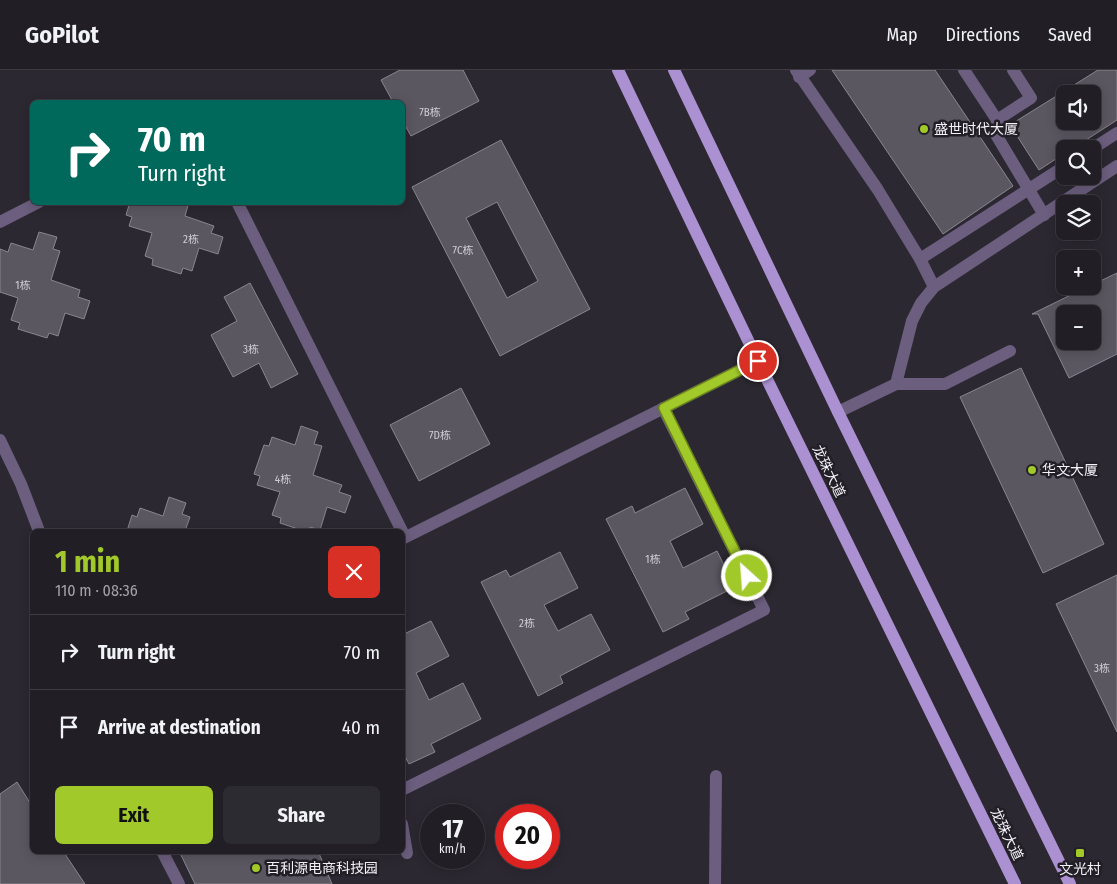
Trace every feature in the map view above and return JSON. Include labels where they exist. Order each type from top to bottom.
[{"type":"main road","name":"龙珠大道","points":[[618,70],[758,361],[1015,884]]},
{"type":"main road","points":[[674,70],[838,412],[1070,884]]},
{"type":"street","points":[[964,70],[997,120],[995,133],[1044,215]]},
{"type":"street","points":[[997,120],[1031,98],[1013,70]]},
{"type":"street","points":[[802,72],[878,190],[920,259],[934,287]]},
{"type":"street","points":[[1101,143],[1117,133]]},
{"type":"street","points":[[896,384],[912,322],[921,303],[934,287],[1117,166]]},
{"type":"street","points":[[920,259],[1056,172]]},
{"type":"street","points":[[0,222],[33,205]]},
{"type":"street","points":[[238,205],[400,529]]},
{"type":"street","points":[[838,412],[896,384],[945,384],[1010,351]]},
{"type":"street","points":[[405,534],[758,361]]},
{"type":"street","points":[[405,789],[764,610],[664,408]]},
{"type":"street","points":[[0,440],[21,484],[38,529]]},
{"type":"street","points":[[715,884],[716,776]]},
{"type":"street","points":[[405,841],[407,853]]},
{"type":"street","points":[[164,854],[179,884]]},
{"type":"building","points":[[400,70],[463,70],[479,101],[411,136],[405,125],[405,100],[392,100],[381,80]]},
{"type":"building","name":"盛世时代大厦","points":[[832,70],[935,70],[1013,186],[943,234]]},
{"type":"building","points":[[1098,70],[1117,70],[1117,120],[1086,140],[1056,140],[1056,159],[1039,170],[1010,125],[1056,96],[1056,130],[1101,130],[1101,85],[1074,85]]},
{"type":"building","points":[[501,140],[590,309],[500,356],[412,187]],"holes":[[[497,202],[538,281],[507,298],[466,218]]]},
{"type":"building","points":[[129,205],[188,205],[185,216],[214,226],[211,233],[223,237],[218,254],[199,248],[192,271],[183,268],[181,274],[152,265],[153,259],[145,256],[152,233],[129,226],[132,217],[126,215]]},
{"type":"building","points":[[39,232],[57,237],[53,249],[60,251],[51,280],[80,290],[78,297],[90,301],[84,319],[65,313],[58,336],[49,333],[47,338],[18,329],[20,323],[11,320],[18,298],[0,292],[0,249],[8,252],[11,243],[33,250]]},
{"type":"building","points":[[1117,273],[1117,354],[1069,378],[1038,314],[1032,314],[1071,295],[1101,295],[1101,281]]},
{"type":"building","points":[[250,283],[298,374],[271,388],[259,363],[233,377],[211,335],[237,321],[224,297]]},
{"type":"building","name":"华文大厦","points":[[1021,368],[1104,544],[1043,573],[960,397]]},
{"type":"building","points":[[461,388],[490,444],[419,481],[390,425]]},
{"type":"building","points":[[301,426],[318,432],[314,444],[322,446],[313,475],[342,485],[339,492],[351,496],[345,513],[327,507],[320,529],[310,527],[310,529],[298,529],[280,523],[281,518],[272,515],[280,492],[257,485],[260,476],[254,474],[264,445],[269,446],[272,437],[295,445]]},
{"type":"building","points":[[685,488],[703,524],[670,541],[683,568],[717,551],[735,587],[685,612],[689,619],[663,632],[606,519],[632,506],[635,513]]},
{"type":"building","points":[[169,497],[186,503],[182,514],[190,517],[186,529],[128,529],[132,515],[137,517],[140,508],[163,516]]},
{"type":"building","points":[[560,552],[578,588],[544,605],[558,631],[591,614],[610,650],[560,676],[563,683],[538,696],[481,582],[506,570],[510,577]]},
{"type":"building","points":[[1117,575],[1117,732],[1056,604]]},
{"type":"building","points":[[431,621],[449,656],[416,673],[429,700],[463,683],[481,719],[431,744],[435,752],[409,764],[405,757],[405,634]]},
{"type":"building","points":[[17,782],[30,803],[30,854],[65,854],[85,884],[0,884],[0,794]]},
{"type":"building","name":"百利源电商科技园","points":[[180,854],[319,854],[332,884],[195,884]]},
{"type":"place","name":"盛世时代大厦","points":[[924,129]]},
{"type":"place","name":"华文大厦","points":[[1032,470]]},
{"type":"place","name":"文光村","points":[[1080,853]]},
{"type":"place","name":"百利源电商科技园","points":[[256,868]]},
{"type":"route","points":[[747,576],[664,408],[758,361]]}]
